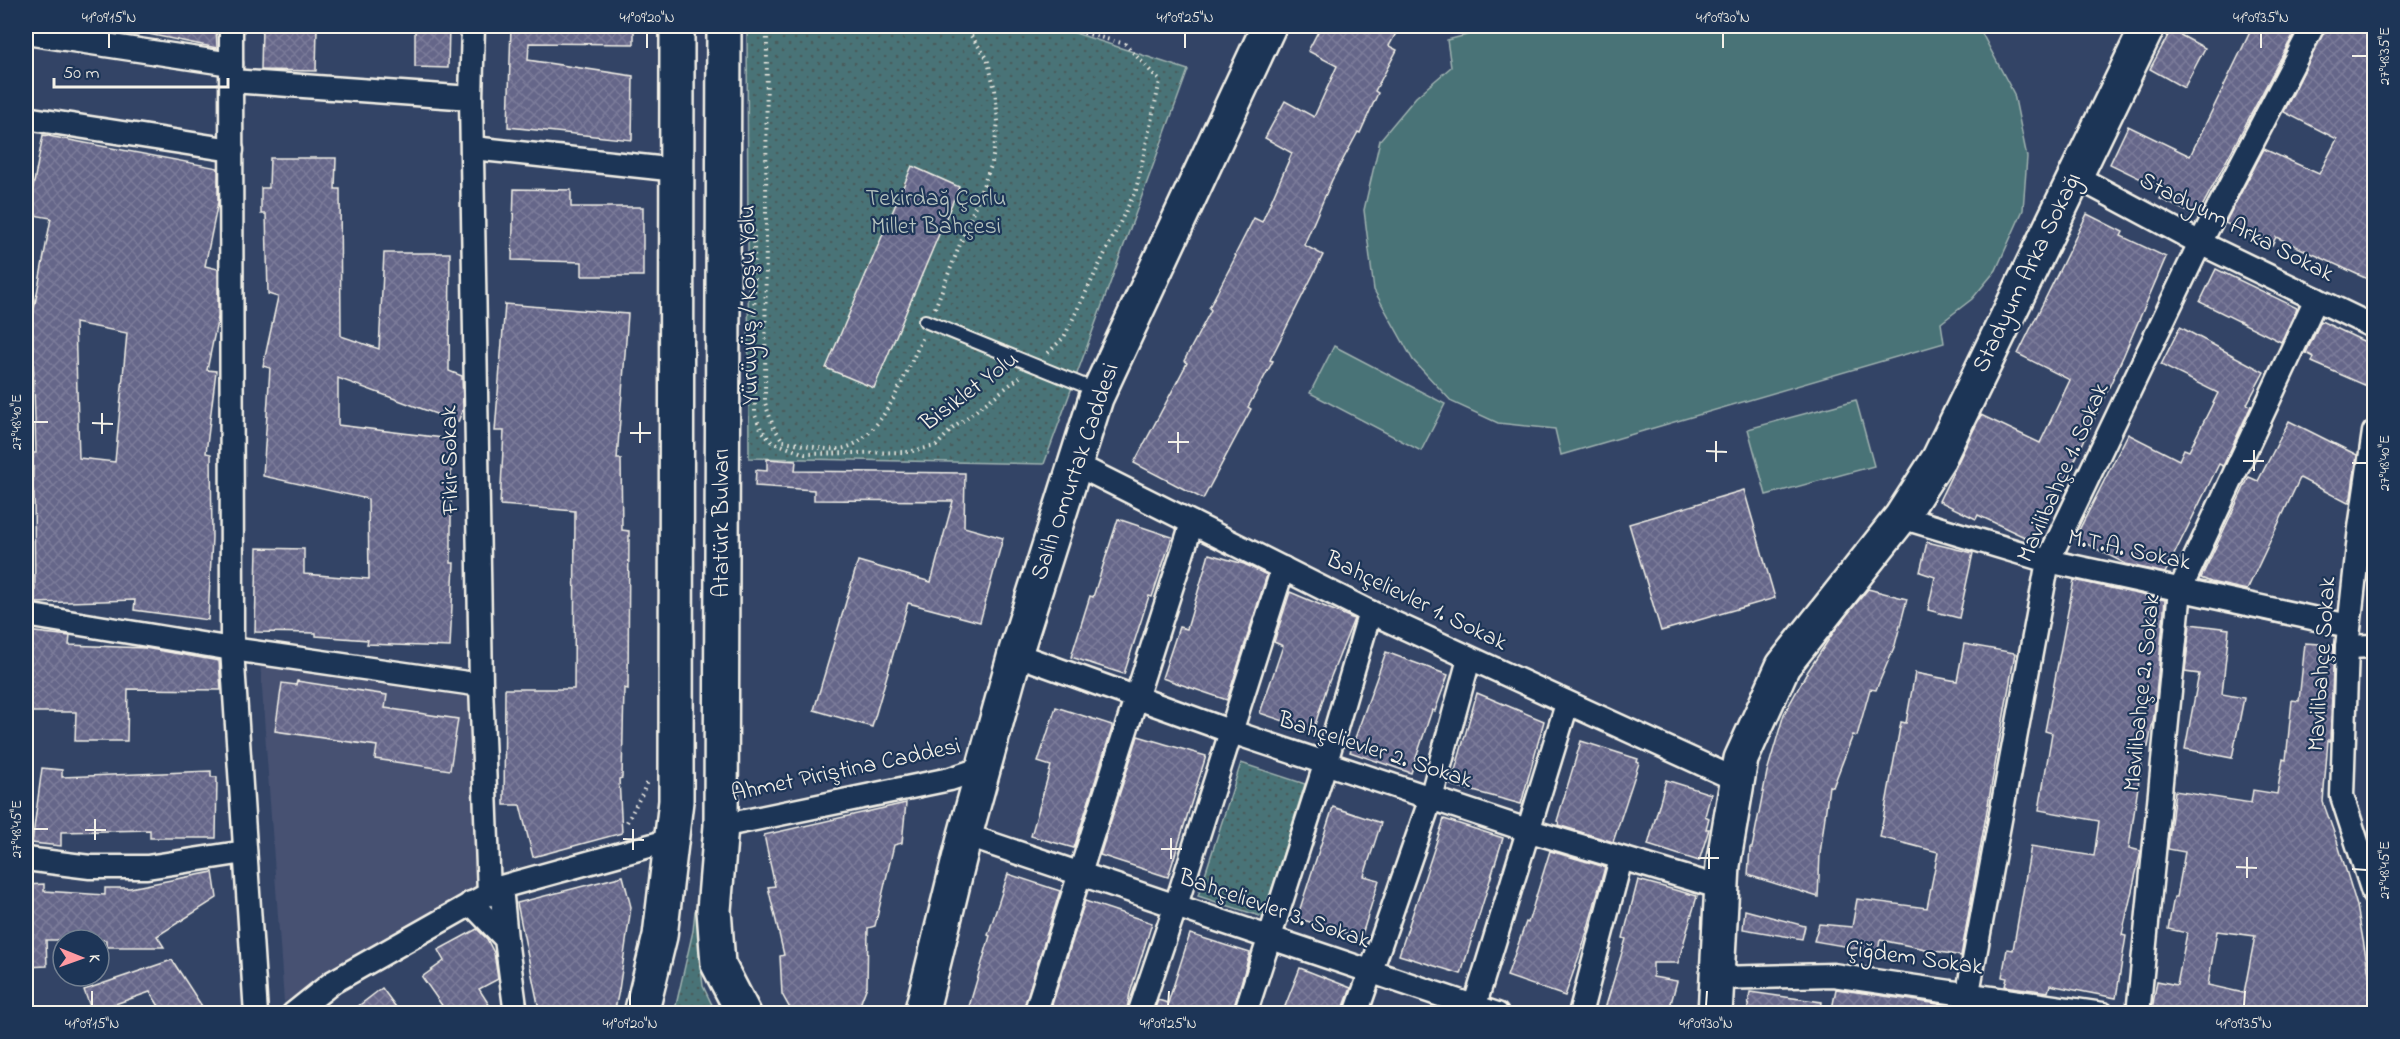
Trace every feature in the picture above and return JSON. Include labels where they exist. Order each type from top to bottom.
[{"type":"main road","name":"Atatürk Bulvarı","points":[[641,1014],[660,936],[676,801],[677,26]]},
{"type":"main road","name":"Atatürk Bulvarı","points":[[724,26],[721,826],[714,910],[718,964],[744,1014]]},
{"type":"main road","name":"Salih Omurtak Caddesi","points":[[921,1014],[965,835],[1015,654],[1096,398],[1269,26]]},
{"type":"main road","name":"Stadyum Arka Sokağı","points":[[1715,1014],[1723,865],[1741,759],[1783,666],[1901,517],[1939,458],[2075,176],[2142,27]]},
{"type":"main road","name":"Salih Omurtak Caddesi","points":[[899,1014],[918,955],[965,835]]},
{"type":"street","points":[[231,26],[232,649],[256,1014]]},
{"type":"street","name":"Fikir Sokak","points":[[473,26],[471,98],[487,894],[506,939],[516,1014]]},
{"type":"street","name":"Mavilibahçe 1. Sokak","points":[[1965,1004],[2048,561],[2200,243],[2313,26]]},
{"type":"street","points":[[26,33],[232,72],[471,98]]},
{"type":"street","points":[[26,118],[232,150]]},
{"type":"street","points":[[472,148],[677,170]]},
{"type":"street","name":"Stadyum Arka Sokak","points":[[2075,176],[2200,243],[2374,327]]},
{"type":"street","name":"Mavilibahçe 2. Sokak","points":[[2138,1014],[2180,590],[2316,299]]},
{"type":"street","name":"Mavilibahçe Sokak","points":[[2374,432],[2360,528],[2348,637],[2342,796],[2374,895]]},
{"type":"street","name":"Bahçelievler 1. Sokak","points":[[1075,464],[1370,612],[1737,780]]},
{"type":"street","name":"M.T.A. Sokak","points":[[1901,517],[2048,561],[2180,590],[2374,646]]},
{"type":"street","points":[[1035,1014],[1078,873],[1192,523]]},
{"type":"street","points":[[1139,1014],[1232,732],[1283,568]]},
{"type":"street","points":[[1245,1014],[1326,762],[1370,612]]},
{"type":"street","points":[[26,615],[232,649],[481,685]]},
{"type":"street","name":"Bahçelievler 2. Sokak","points":[[1015,654],[1232,732],[1527,830],[1722,888]]},
{"type":"street","points":[[1356,1014],[1431,798],[1469,659]]},
{"type":"street","points":[[1473,1010],[1567,704]]},
{"type":"street","name":"Ahmet Piriştina Caddesi","points":[[721,826],[950,779],[983,768]]},
{"type":"street","name":"Bahçelievler 3. Sokak","points":[[965,835],[1007,847],[1176,905],[1473,1010],[1497,1014]]},
{"type":"street","points":[[293,1014],[333,982],[487,894],[671,840]]},
{"type":"street","points":[[26,859],[90,867],[147,867],[245,852]]},
{"type":"street","points":[[1581,1014],[1621,859]]},
{"type":"street","points":[[487,894],[506,939]]},
{"type":"street","name":"Çiğdem Sokak","points":[[1717,978],[1833,975],[1965,1004],[2103,1014]]},
{"type":"lane","points":[[927,322],[1083,386]]},
{"type":"path","name":"Yürüyüş / Koşu Yolu","points":[[767,26],[765,403],[773,426],[783,441],[838,449],[860,442],[886,410],[927,322],[992,163],[998,122],[995,90],[987,58],[964,26]]},
{"type":"path","name":"Bisiklet Yolu","points":[[754,225],[755,415],[770,441],[805,454],[908,452],[936,446],[952,429],[1035,366],[1064,337],[1136,190],[1160,81],[1125,45],[1059,26]]},
{"type":"shaded area","points":[[260,660],[475,691],[477,891],[284,1002]]},
{"type":"green space","name":"Tekirdağ Çorlu Millet Bahçesi","points":[[747,26],[1054,26],[1188,70],[1044,464],[749,458]]},
{"type":"green space","points":[[1502,26],[1978,26],[2014,94],[2027,157],[2023,210],[1996,270],[1972,299],[1941,323],[1944,343],[1561,455],[1555,429],[1498,423],[1452,402],[1413,360],[1374,290],[1364,210],[1380,140],[1416,97],[1451,67],[1447,40]]},
{"type":"green space","points":[[1334,346],[1445,404],[1421,451],[1310,393]]},
{"type":"green space","points":[[1856,400],[1874,466],[1766,495],[1748,429]]},
{"type":"green space","points":[[1241,763],[1305,784],[1263,917],[1198,896]]},
{"type":"green space","points":[[695,911],[698,911],[703,986],[716,1013],[674,1014],[693,931]]},
{"type":"building","points":[[143,26],[216,26],[217,48],[143,33]]},
{"type":"building","points":[[262,26],[317,28],[316,71],[261,70]]},
{"type":"building","points":[[415,26],[449,26],[448,68],[415,67]]},
{"type":"building","points":[[511,26],[634,26],[634,44],[529,43],[528,60],[633,76],[632,140],[508,127]]},
{"type":"building","points":[[1321,26],[1400,26],[1389,46],[1397,50],[1375,91],[1378,93],[1360,133],[1358,132],[1332,180],[1304,245],[1323,255],[1270,360],[1273,361],[1248,407],[1251,409],[1203,499],[1134,463],[1187,363],[1184,361],[1211,310],[1209,308],[1254,218],[1262,222],[1292,153],[1265,138],[1285,101],[1314,117],[1337,66],[1308,51]]},
{"type":"building","points":[[2253,26],[2298,26],[2197,216],[2160,199],[2164,190],[2110,164],[2128,126],[2190,156]]},
{"type":"building","points":[[2326,26],[2374,26],[2374,282],[2276,237],[2272,245],[2225,223],[2264,149],[2319,174],[2337,139],[2284,112]]},
{"type":"building","points":[[2171,30],[2205,48],[2184,88],[2150,69]]},
{"type":"building","points":[[43,135],[218,168],[218,202],[205,266],[218,269],[218,317],[207,370],[216,371],[206,453],[211,454],[212,537],[208,620],[134,610],[135,600],[35,603],[33,453],[36,453],[32,320],[51,218],[28,214]],"holes":[[[75,323],[127,333],[115,462],[79,458]]]},
{"type":"building","points":[[270,158],[336,158],[335,189],[340,189],[341,336],[379,349],[384,253],[450,253],[449,371],[462,376],[463,409],[458,422],[338,378],[338,425],[451,439],[451,563],[454,563],[450,647],[367,644],[368,640],[316,636],[316,633],[255,632],[257,548],[304,549],[304,574],[369,579],[368,499],[263,476],[270,368],[263,366],[278,297],[268,294],[266,214],[261,214],[261,188],[269,188]]},
{"type":"building","points":[[912,166],[959,187],[874,388],[826,368]]},
{"type":"building","points":[[514,189],[571,190],[571,207],[643,207],[643,276],[582,276],[582,262],[512,260]]},
{"type":"building","points":[[2087,214],[2123,232],[2121,236],[2166,257],[2123,357],[2061,490],[2058,489],[2033,541],[1978,515],[1976,519],[1939,501],[1981,415],[2040,443],[2070,380],[2018,354]]},
{"type":"building","points":[[2216,269],[2297,308],[2281,342],[2200,302]]},
{"type":"building","points":[[505,304],[628,314],[617,459],[621,459],[622,530],[629,531],[628,689],[624,688],[622,778],[619,779],[622,833],[533,857],[520,805],[504,805],[505,689],[574,689],[575,511],[500,505],[504,431],[495,431]]},
{"type":"building","points":[[2321,321],[2374,346],[2369,387],[2312,362],[2314,357],[2306,353]]},
{"type":"building","points":[[2180,327],[2264,372],[2247,404],[2251,406],[2223,466],[2219,464],[2165,573],[2126,564],[2075,538],[2128,434],[2179,460],[2184,449],[2189,451],[2218,393],[2161,365]]},
{"type":"building","points":[[2289,421],[2357,455],[2351,497],[2348,503],[2300,478],[2247,590],[2201,578],[2249,477],[2258,481]]},
{"type":"building","points":[[767,459],[796,461],[795,471],[965,473],[964,527],[1003,538],[980,622],[908,603],[872,727],[814,710],[858,561],[931,582],[953,501],[814,500],[814,490],[755,486],[756,470],[767,471]]},
{"type":"building","points":[[1744,490],[1775,598],[1661,631],[1629,524]]},
{"type":"building","points":[[1118,519],[1172,537],[1152,597],[1149,596],[1124,674],[1071,657]]},
{"type":"building","points":[[1927,542],[1973,553],[1959,618],[1928,610],[1935,577],[1920,572]]},
{"type":"building","points":[[1209,554],[1244,564],[1267,575],[1227,700],[1162,678],[1179,627],[1187,629]]},
{"type":"building","points":[[2074,580],[2165,600],[2154,716],[2148,747],[2144,746],[2129,848],[2141,851],[2122,935],[2126,936],[2116,998],[2050,985],[2048,992],[2005,986],[2007,978],[2002,977],[2007,949],[2013,950],[2031,846],[2094,856],[2099,821],[2039,810],[2052,733],[2045,731]]},
{"type":"building","points":[[1868,589],[1907,599],[1895,645],[1876,690],[1870,689],[1857,736],[1853,735],[1833,787],[1829,786],[1820,854],[1818,897],[1748,875],[1750,848],[1752,848],[1767,772],[1784,714],[1808,671],[1837,627]]},
{"type":"building","points":[[1290,592],[1354,619],[1328,684],[1313,731],[1260,713],[1283,646],[1274,642]]},
{"type":"building","points":[[2190,624],[2229,629],[2222,694],[2244,698],[2232,758],[2185,749],[2199,674],[2185,672]]},
{"type":"building","points":[[26,631],[70,636],[69,645],[145,648],[219,661],[221,690],[128,689],[127,741],[75,741],[76,712],[26,712]]},
{"type":"building","points":[[2305,643],[2334,645],[2330,741],[2328,740],[2323,802],[2357,906],[2374,992],[2374,1014],[2173,1014],[2152,1009],[2157,981],[2177,985],[2187,933],[2168,929],[2174,897],[2177,897],[2185,852],[2168,849],[2175,791],[2251,803],[2253,790],[2277,794],[2283,759],[2286,760],[2292,700],[2299,701]],"holes":[[[2217,931],[2255,936],[2244,993],[2208,985]]]},
{"type":"building","points":[[1964,644],[2015,653],[1961,956],[1880,940],[1878,952],[1814,941],[1819,924],[1852,927],[1857,899],[1927,908],[1938,852],[1880,837],[1901,722],[1906,723],[1915,673],[1957,681]]},
{"type":"building","points":[[1386,652],[1448,675],[1435,711],[1432,710],[1411,773],[1350,752]]},
{"type":"building","points":[[297,681],[387,695],[385,708],[458,719],[450,770],[375,759],[377,746],[275,731],[282,683],[296,685]]},
{"type":"building","points":[[1477,693],[1544,721],[1521,804],[1451,785]]},
{"type":"building","points":[[1056,707],[1112,725],[1074,848],[1031,836],[1051,766],[1038,762]]},
{"type":"building","points":[[1138,736],[1206,756],[1168,877],[1100,855]]},
{"type":"building","points":[[1581,741],[1638,759],[1639,763],[1613,842],[1558,825],[1557,821]]},
{"type":"building","points":[[42,768],[62,770],[62,777],[211,771],[211,777],[217,777],[216,838],[150,838],[150,830],[61,832],[61,846],[32,843]]},
{"type":"building","points":[[1666,780],[1711,794],[1705,816],[1709,818],[1706,829],[1709,829],[1699,861],[1648,845]]},
{"type":"building","points":[[906,803],[902,843],[894,845],[875,926],[868,928],[867,986],[858,1010],[853,1014],[793,1014],[782,994],[780,956],[784,955],[768,887],[775,886],[764,835]]},
{"type":"building","points":[[1333,807],[1381,823],[1364,876],[1379,880],[1361,938],[1297,918]]},
{"type":"building","points":[[1444,819],[1503,838],[1461,974],[1399,955]]},
{"type":"building","points":[[1550,851],[1605,867],[1584,942],[1565,996],[1507,976],[1526,922],[1528,923]]},
{"type":"building","points":[[213,872],[217,898],[157,936],[164,947],[111,947],[111,928],[51,928],[51,940],[46,940],[47,966],[26,967],[26,885],[44,884],[44,891],[105,895],[105,888],[130,888]]},
{"type":"building","points":[[1008,874],[1060,891],[1022,1014],[980,1014],[968,1010],[990,936],[988,935]]},
{"type":"building","points":[[623,876],[631,907],[614,1014],[540,1014],[517,903]]},
{"type":"building","points":[[1638,880],[1697,896],[1678,963],[1653,963],[1653,977],[1677,981],[1668,1014],[1620,1014],[1605,1009],[1626,939],[1623,938]]},
{"type":"building","points":[[1085,901],[1152,923],[1130,993],[1126,1014],[1049,1014]]},
{"type":"building","points":[[1745,910],[1805,926],[1802,939],[1743,929]]},
{"type":"building","points":[[477,929],[487,939],[494,953],[498,979],[479,989],[495,1014],[448,1014],[422,977],[444,961],[438,950]]},
{"type":"building","points":[[1190,934],[1250,953],[1232,1014],[1153,1014],[1158,1000],[1168,1003]]},
{"type":"building","points":[[172,960],[207,1014],[164,1014],[150,992],[92,1012],[84,990],[111,988],[111,981]]},
{"type":"building","points":[[1300,968],[1351,988],[1341,1014],[1282,1014]]},
{"type":"building","points":[[382,988],[401,1014],[348,1014]]},
{"type":"building","points":[[1836,989],[1952,1006],[1951,1014],[1831,1014]]},
{"type":"building","points":[[1750,992],[1822,1002],[1821,1014],[1747,1014]]}]
